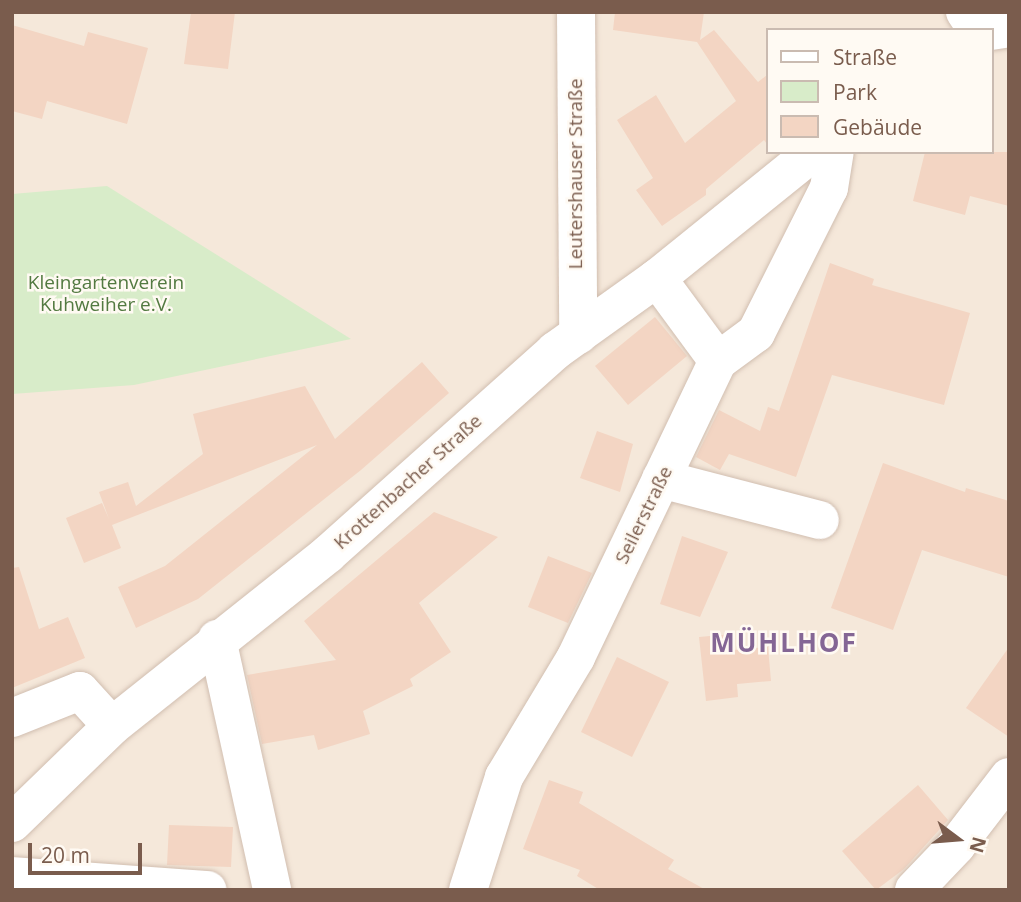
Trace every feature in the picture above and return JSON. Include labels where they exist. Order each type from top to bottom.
[{"type":"street","name":"Leutershauser Straße","points":[[576,12],[578,335]]},
{"type":"street","points":[[965,12],[976,28]]},
{"type":"street","name":"Krottenbacher Straße","points":[[12,823],[112,726],[217,639],[328,554],[498,400],[578,335],[657,278],[811,154]]},
{"type":"street","name":"Seilerstraße","points":[[468,890],[504,777],[576,657],[718,361],[756,333],[829,188],[835,154]]},
{"type":"street","points":[[657,278],[718,361]]},
{"type":"street","points":[[661,479],[820,520]]},
{"type":"street","points":[[217,639],[272,890]]},
{"type":"street","points":[[12,718],[80,691],[112,726]]},
{"type":"street","points":[[914,890],[956,846],[1009,777]]},
{"type":"street","points":[[12,876],[208,890]]},
{"type":"shaded area","points":[[12,12],[1009,12],[1009,890],[12,890]]},
{"type":"green space","name":"Kleingartenverein Kuhweiher e.V.","points":[[107,186],[351,339],[134,385],[12,394],[12,194]]},
{"type":"building","points":[[191,12],[235,12],[228,69],[184,64]]},
{"type":"building","points":[[615,12],[704,12],[700,40],[714,30],[758,82],[766,76],[766,143],[764,140],[706,189],[706,195],[662,226],[636,190],[653,178],[617,120],[656,95],[685,143],[736,101],[697,42],[613,30]]},
{"type":"building","points":[[12,25],[84,46],[88,32],[148,48],[127,124],[47,101],[42,119],[12,111]]},
{"type":"building","points":[[1009,152],[1009,206],[970,196],[965,215],[913,201],[925,154]]},
{"type":"building","points":[[830,263],[874,279],[872,285],[970,313],[944,405],[832,375],[796,477],[729,454],[720,470],[696,457],[719,410],[760,431],[768,407],[779,411]]},
{"type":"building","points":[[655,317],[687,356],[628,405],[595,366]]},
{"type":"building","points":[[422,362],[449,393],[361,470],[198,599],[136,628],[118,587],[165,566],[317,445],[112,525],[121,548],[84,563],[66,518],[102,503],[109,519],[99,492],[128,482],[136,506],[203,454],[193,414],[305,386],[335,439]]},
{"type":"building","points":[[597,431],[633,444],[620,492],[580,478]]},
{"type":"building","points":[[883,463],[965,492],[966,488],[1009,501],[1009,577],[922,550],[893,630],[831,608]]},
{"type":"building","points":[[434,512],[498,537],[419,603],[451,652],[410,679],[413,686],[363,711],[370,734],[318,750],[314,735],[262,744],[247,675],[336,660],[304,621]]},
{"type":"building","points":[[682,536],[728,552],[700,617],[660,604]]},
{"type":"building","points":[[548,556],[592,573],[568,623],[528,607]]},
{"type":"building","points":[[19,567],[39,629],[68,617],[85,658],[12,688],[12,568]]},
{"type":"building","points":[[732,634],[733,650],[768,647],[771,681],[737,684],[738,697],[706,701],[699,637]]},
{"type":"building","points":[[1009,647],[1009,737],[966,708]]},
{"type":"building","points":[[617,657],[669,682],[632,757],[581,732]]},
{"type":"building","points":[[549,780],[583,792],[579,803],[674,860],[668,869],[706,890],[600,890],[577,876],[580,870],[523,849]]},
{"type":"building","points":[[918,785],[948,820],[904,869],[876,890],[842,851]]},
{"type":"building","points":[[169,825],[233,827],[231,867],[167,865]]},
{"type":"district","name":"MÜHLHOF","points":[[784,643]]}]
